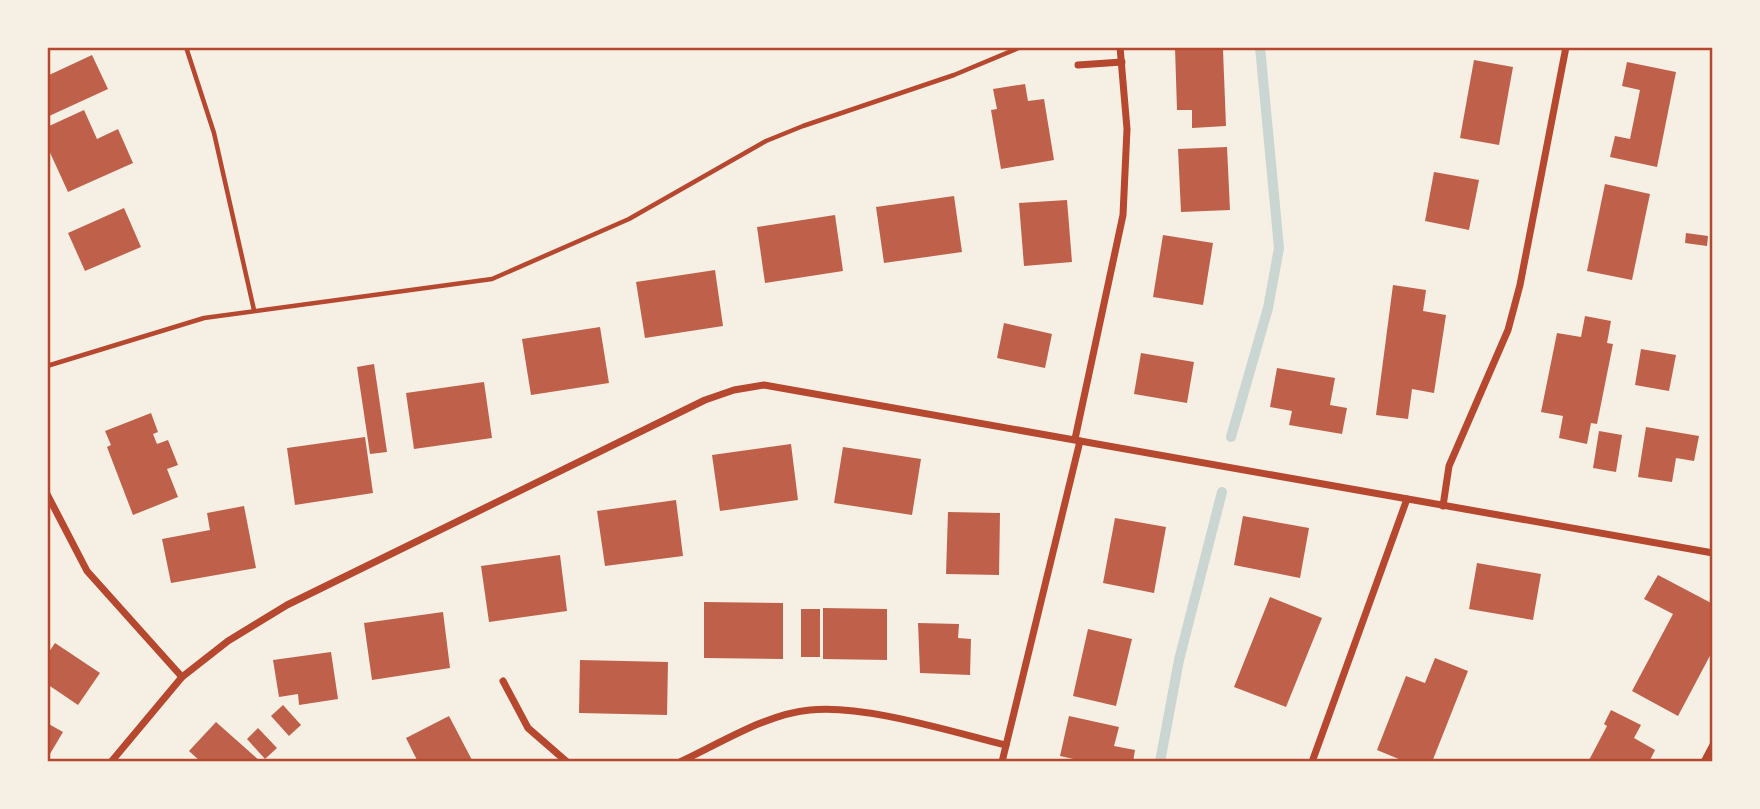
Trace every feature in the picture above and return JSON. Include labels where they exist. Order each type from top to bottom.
[{"type":"street","points":[[1002,762],[1077,440],[1124,215],[1127,129],[1120,47]]},
{"type":"street","points":[[1443,506],[1449,466],[1508,330],[1520,285],[1566,47]]},
{"type":"street","points":[[1077,65],[1122,62]]},
{"type":"street","points":[[111,762],[182,677],[228,640],[287,605],[705,400],[734,390],[764,386],[1713,553]]},
{"type":"street","points":[[47,494],[87,572],[182,677]]},
{"type":"street","points":[[1312,762],[1407,499]]},
{"type":"street","points":[[503,681],[527,728],[567,762]]},
{"type":"street","points":[[680,762],[780,716],[836,708],[1006,745]]},
{"type":"street","points":[[1704,762],[1713,745]]},
{"type":"path","points":[[186,47],[214,133],[254,311]]},
{"type":"path","points":[[47,366],[204,318],[492,278],[629,219],[766,142],[803,126],[954,75],[1021,47]]},
{"type":"building","points":[[1175,47],[1230,47],[1230,50],[1223,50],[1226,126],[1192,128],[1192,110],[1177,110]]},
{"type":"building","points":[[92,55],[108,89],[47,117],[47,76]]},
{"type":"building","points":[[1474,60],[1513,67],[1499,145],[1460,138]]},
{"type":"building","points":[[1627,62],[1676,72],[1657,167],[1610,157],[1615,136],[1630,139],[1640,90],[1622,86]]},
{"type":"building","points":[[1025,84],[1028,101],[1044,99],[1054,160],[1001,169],[991,110],[997,109],[993,89]]},
{"type":"building","points":[[84,110],[97,139],[118,129],[133,163],[68,192],[47,146],[47,127]]},
{"type":"building","points":[[1227,147],[1230,210],[1181,212],[1178,149]]},
{"type":"building","points":[[1434,172],[1479,180],[1469,230],[1425,221]]},
{"type":"building","points":[[1605,184],[1650,194],[1632,280],[1587,271]]},
{"type":"building","points":[[954,196],[962,252],[884,263],[876,207]]},
{"type":"building","points":[[1067,200],[1072,262],[1024,266],[1019,203]]},
{"type":"building","points":[[124,208],[141,247],[85,271],[68,233]]},
{"type":"building","points":[[835,215],[843,271],[765,283],[757,227]]},
{"type":"building","points":[[1686,233],[1708,236],[1707,246],[1685,243]]},
{"type":"building","points":[[1163,235],[1213,243],[1203,305],[1153,297]]},
{"type":"building","points":[[715,270],[723,326],[645,338],[636,282]]},
{"type":"building","points":[[1393,285],[1426,290],[1423,311],[1446,315],[1434,393],[1412,389],[1408,419],[1376,415]]},
{"type":"building","points":[[1585,316],[1611,321],[1607,343],[1613,344],[1597,424],[1591,423],[1587,444],[1559,438],[1563,416],[1541,412],[1557,333],[1581,337]]},
{"type":"building","points":[[1004,323],[1052,334],[1045,368],[997,358]]},
{"type":"building","points":[[600,327],[609,383],[531,395],[522,339]]},
{"type":"building","points":[[1641,349],[1676,355],[1669,391],[1635,385]]},
{"type":"building","points":[[1141,353],[1194,362],[1187,403],[1134,394]]},
{"type":"building","points":[[374,364],[387,452],[370,454],[357,367]]},
{"type":"building","points":[[1277,368],[1335,378],[1330,405],[1347,408],[1342,434],[1289,425],[1292,411],[1270,407]]},
{"type":"building","points":[[484,382],[492,438],[414,449],[406,393]]},
{"type":"building","points":[[151,413],[158,432],[153,434],[157,444],[168,440],[178,465],[167,469],[178,497],[133,515],[107,447],[111,445],[105,431]]},
{"type":"building","points":[[1646,427],[1699,436],[1694,461],[1676,458],[1672,482],[1638,477]]},
{"type":"building","points":[[1599,431],[1622,435],[1616,472],[1593,468]]},
{"type":"building","points":[[365,437],[373,493],[295,505],[287,448]]},
{"type":"building","points":[[791,444],[798,500],[720,511],[712,455]]},
{"type":"building","points":[[843,447],[921,459],[912,515],[834,503]]},
{"type":"building","points":[[676,500],[683,556],[605,566],[597,511]]},
{"type":"building","points":[[244,506],[256,568],[171,583],[162,539],[210,530],[207,513]]},
{"type":"building","points":[[948,512],[1000,513],[999,575],[946,574]]},
{"type":"building","points":[[1243,516],[1309,528],[1300,578],[1234,565]]},
{"type":"building","points":[[1115,518],[1166,527],[1154,593],[1103,583]]},
{"type":"building","points":[[560,555],[567,611],[489,622],[481,566]]},
{"type":"building","points":[[1477,563],[1541,574],[1533,620],[1469,609]]},
{"type":"building","points":[[1658,575],[1713,604],[1713,650],[1678,716],[1632,691],[1673,614],[1644,599]]},
{"type":"building","points":[[1270,597],[1322,618],[1286,707],[1234,687]]},
{"type":"building","points":[[704,602],[783,603],[783,659],[704,658]]},
{"type":"building","points":[[823,608],[887,609],[887,660],[823,659]]},
{"type":"building","points":[[801,609],[820,609],[820,657],[801,657]]},
{"type":"building","points":[[443,612],[450,668],[372,680],[364,623]]},
{"type":"building","points":[[918,623],[959,624],[958,638],[971,639],[970,675],[920,673]]},
{"type":"building","points":[[1088,629],[1132,639],[1116,706],[1073,696]]},
{"type":"building","points":[[55,643],[100,673],[78,705],[47,684],[47,655]]},
{"type":"building","points":[[331,652],[338,699],[299,705],[298,694],[279,697],[273,660]]},
{"type":"building","points":[[1435,658],[1468,671],[1432,762],[1406,762],[1377,750],[1406,676],[1425,683]]},
{"type":"building","points":[[580,660],[668,662],[667,715],[579,713]]},
{"type":"building","points":[[283,705],[301,725],[289,736],[271,716]]},
{"type":"building","points":[[1611,710],[1641,725],[1634,738],[1655,750],[1649,762],[1588,762],[1607,726],[1604,724]]},
{"type":"building","points":[[449,716],[473,762],[418,762],[406,738]]},
{"type":"building","points":[[1069,716],[1119,727],[1114,746],[1135,750],[1133,762],[1087,762],[1060,756]]},
{"type":"building","points":[[216,722],[261,762],[201,762],[189,751]]},
{"type":"building","points":[[47,723],[63,732],[47,759]]},
{"type":"building","points":[[258,728],[277,748],[265,759],[247,739]]},
{"type":"waterway","points":[[1231,437],[1268,308],[1279,248],[1260,47]]},
{"type":"waterway","points":[[1160,762],[1179,660],[1222,492]]}]
